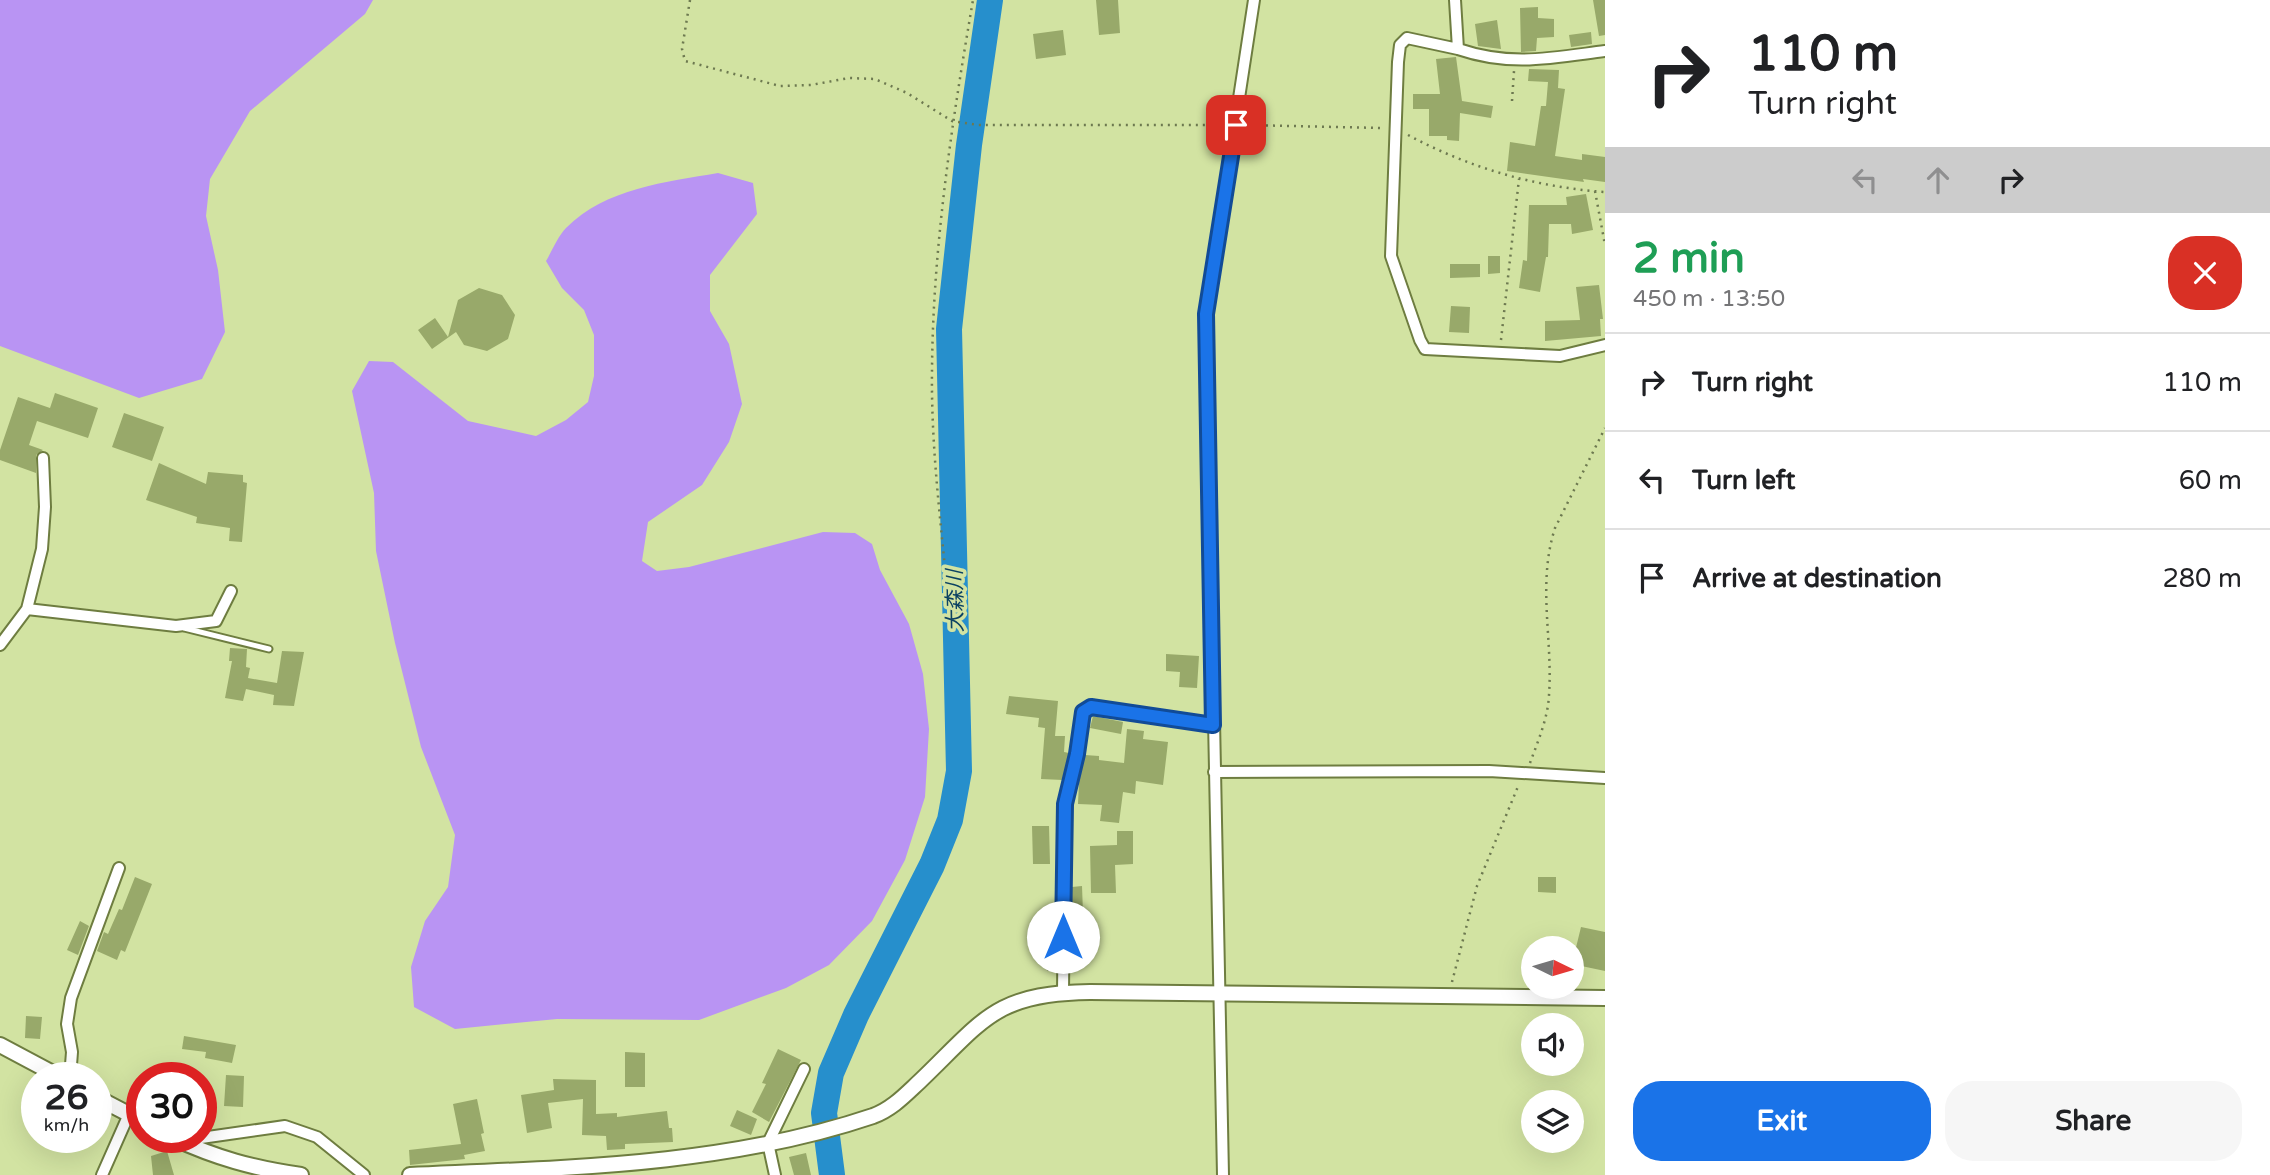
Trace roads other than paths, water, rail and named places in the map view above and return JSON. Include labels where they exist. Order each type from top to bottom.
[{"type":"street","points":[[1223,1175],[1206,314],[1254,0]]},
{"type":"street","points":[[1455,0],[1458,49]]},
{"type":"street","points":[[1605,51],[1514,61],[1485,58],[1412,38],[1400,44],[1391,256],[1425,349],[1560,356],[1605,345]]},
{"type":"street","points":[[0,645],[27,609],[42,549],[45,507],[43,458]]},
{"type":"street","points":[[27,609],[176,626],[216,621],[230,591]]},
{"type":"street","points":[[1063,992],[1064,818],[1083,712],[1091,707],[1213,725]]},
{"type":"street","points":[[1214,772],[1525,773],[1605,778]]},
{"type":"street","points":[[71,1062],[67,1024],[71,999],[118,868]]},
{"type":"street","points":[[410,1175],[590,1171],[797,1137],[874,1115],[891,1107],[977,1023],[1026,998],[1063,992],[1605,998]]},
{"type":"street","points":[[0,1045],[32,1062]]},
{"type":"street","points":[[775,1175],[768,1143],[804,1069]]},
{"type":"street","points":[[217,1134],[285,1126],[317,1137],[364,1175]]},
{"type":"street","points":[[102,1175],[126,1134]]},
{"type":"street","points":[[206,1153],[235,1163],[301,1175]]},
{"type":"lane","points":[[176,626],[270,649]]},
{"type":"waterway","name":"大森川","points":[[832,1175],[824,1113],[831,1073],[856,1015],[932,865],[950,820],[959,771],[949,329],[969,145],[990,0]]}]
